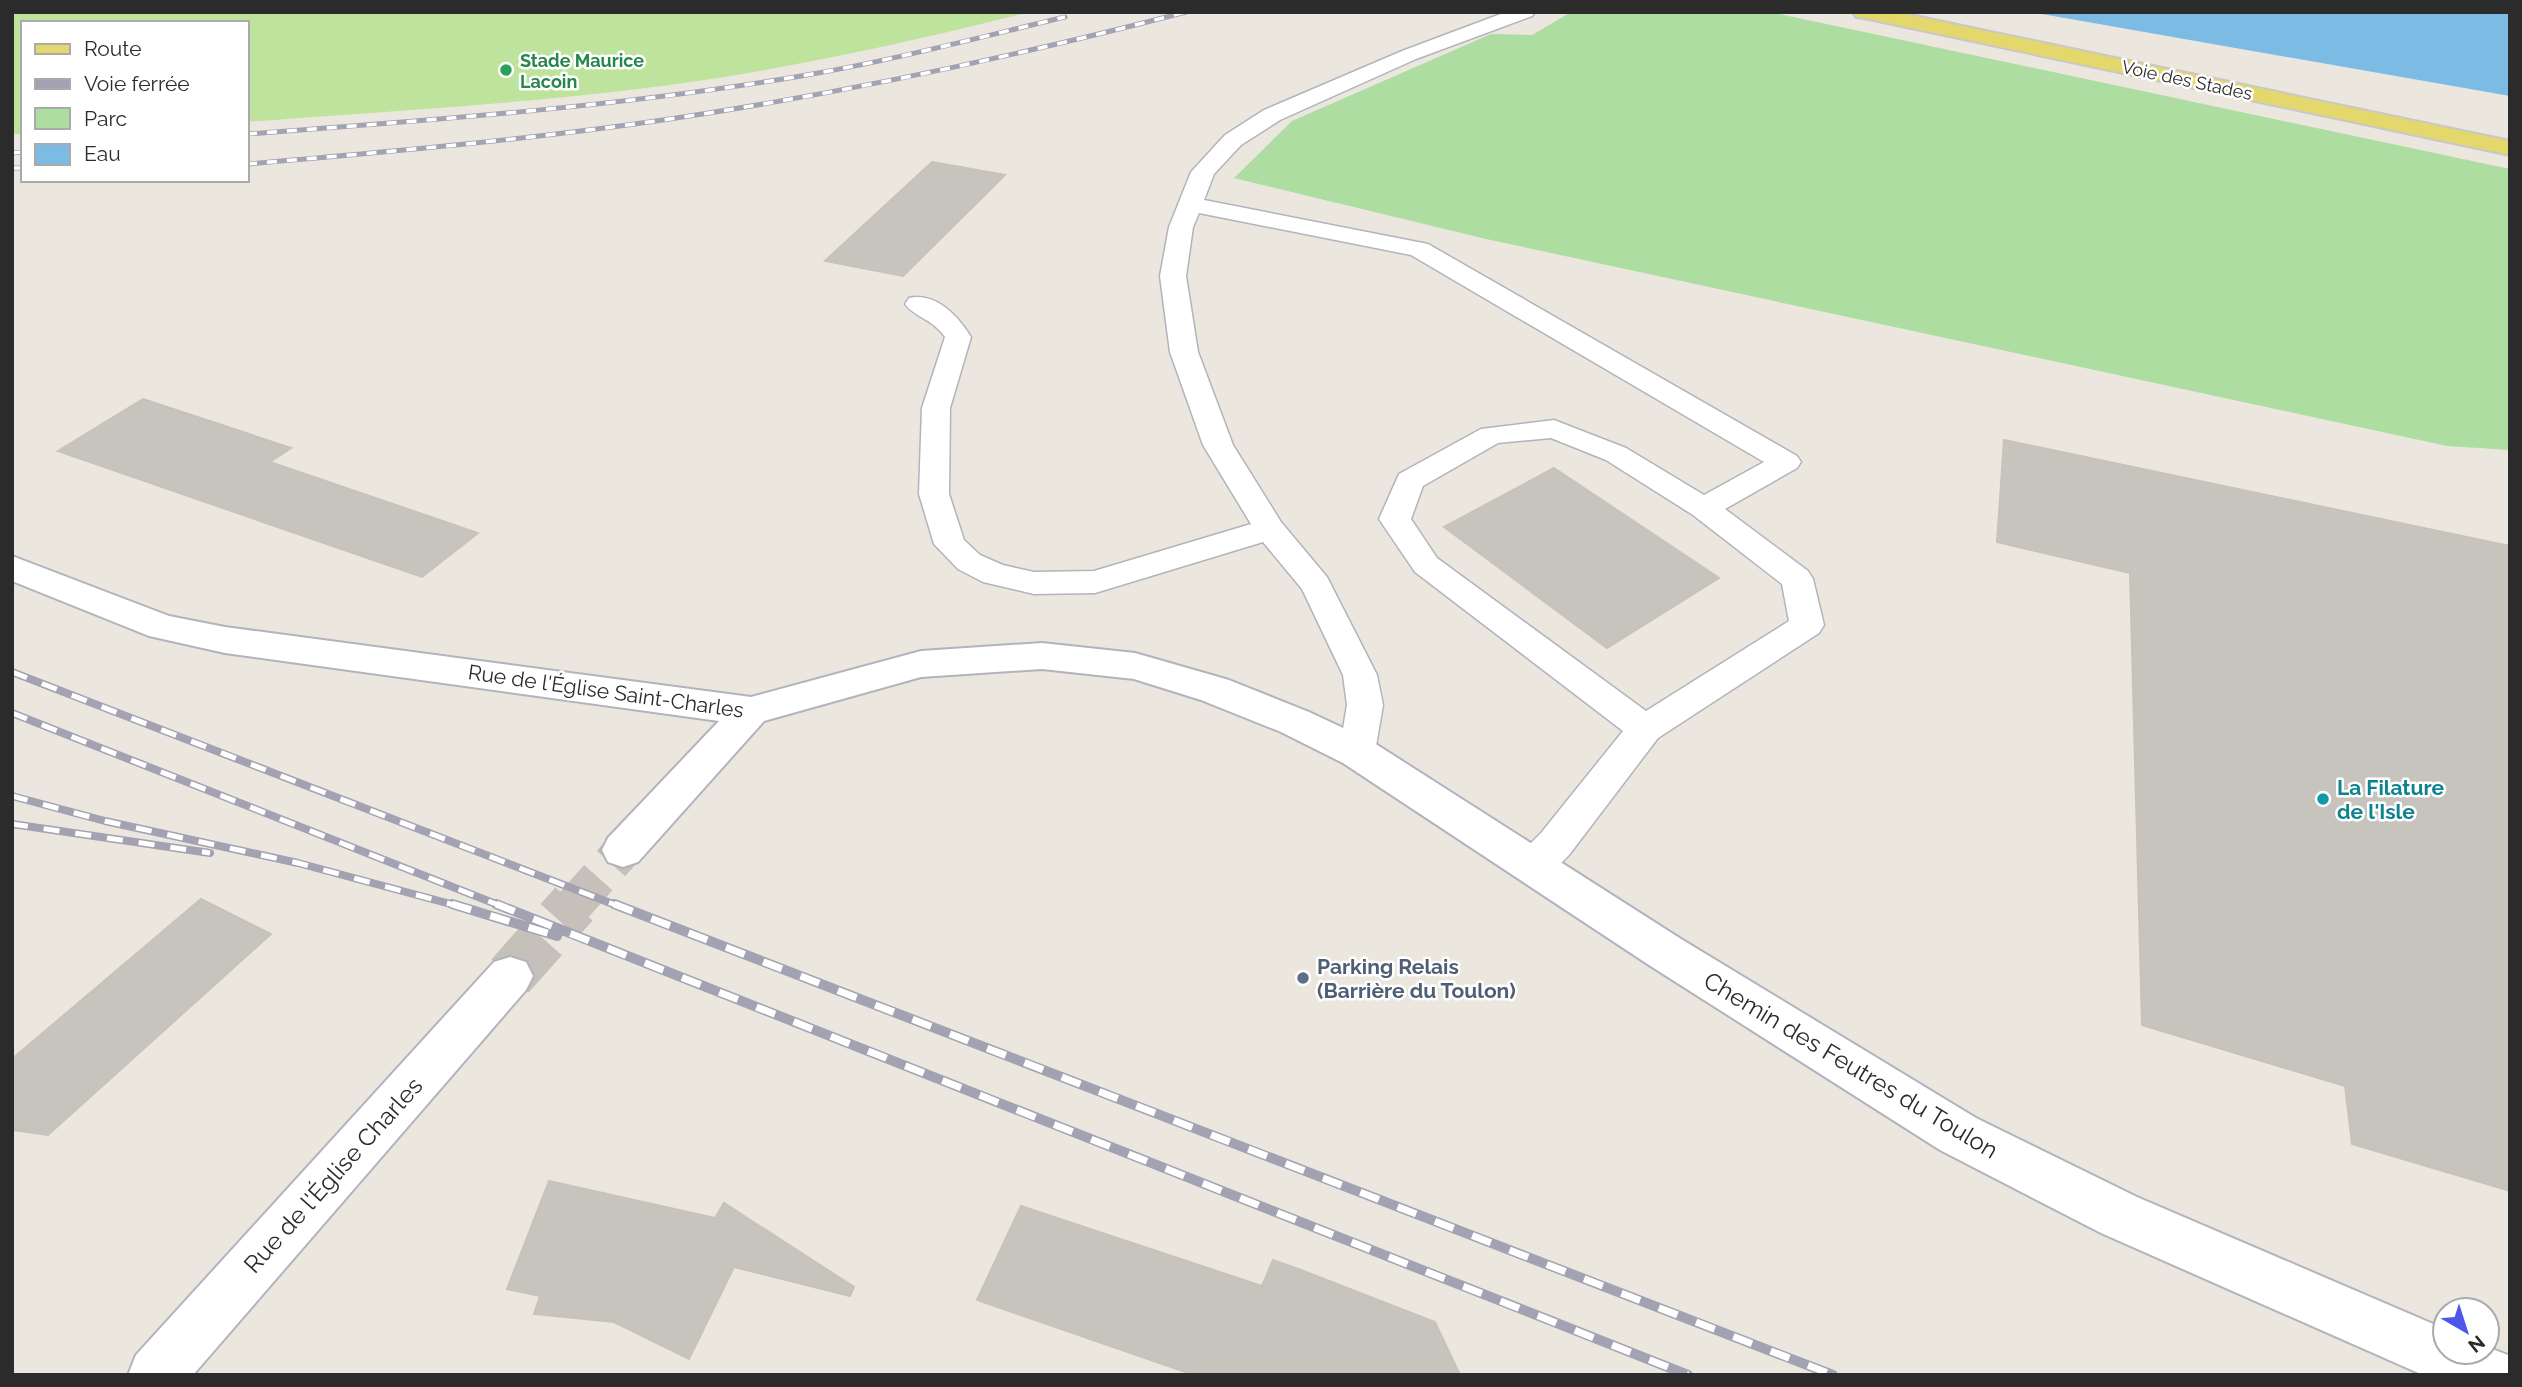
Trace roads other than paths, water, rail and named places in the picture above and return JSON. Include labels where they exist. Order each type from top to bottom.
[{"type":"main road","name":"Voie des Stades","points":[[1864,12],[2510,148]]},
{"type":"street","name":"Rue de l'Église Saint-Charles","points":[[12,568],[162,627],[226,640],[751,711],[921,664],[1042,656],[1135,666],[1215,690],[1295,722],[1357,752]]},
{"type":"street","points":[[623,850],[751,711]]},
{"type":"street","name":"Chemin des Feutres du Toulon","points":[[1357,752],[1676,959],[1958,1134],[2119,1215],[2488,1375]]},
{"type":"street","name":"Rue de l'Église Charles","points":[[156,1375],[510,975]]},
{"type":"lane","points":[[1357,752],[1365,705],[1360,675],[1316,585],[1270,529],[1218,444],[1184,352],[1172,276],[1181,227],[1203,172],[1233,140],[1272,115],[1409,55],[1525,12]]},
{"type":"lane","points":[[1189,204],[1419,249],[1786,462],[1704,509]]},
{"type":"lane","points":[[918,304],[936,311],[949,321],[958,337],[936,408],[934,494],[950,544],[969,562],[994,574],[1034,583],[1095,582],[1270,529]]},
{"type":"lane","points":[[1534,865],[1555,844],[1644,729],[1807,625],[1797,579],[1704,509],[1616,454],[1554,429],[1491,435],[1410,481],[1395,519],[1426,565],[1644,729]]},
{"type":"water","points":[[2030,12],[2510,12],[2510,96]]},
{"type":"tunnel","points":[[573,906],[623,850]]},
{"type":"tunnel","points":[[510,976],[574,904]]},
{"type":"railway","points":[[248,164],[507,140],[729,110],[926,73],[1186,12]]},
{"type":"railway","points":[[248,134],[525,111],[732,87],[867,63],[1065,17]]},
{"type":"railway","points":[[12,153],[21,152]]},
{"type":"railway","points":[[12,168],[21,168]]},
{"type":"railway","points":[[12,672],[618,906]]},
{"type":"railway","points":[[12,713],[501,906]]},
{"type":"railway","points":[[12,796],[105,821],[298,863],[458,906]]},
{"type":"railway","points":[[12,824],[210,853]]},
{"type":"railway","points":[[452,904],[557,936]]},
{"type":"railway","points":[[496,904],[1688,1375]]},
{"type":"railway","points":[[614,904],[1833,1375]]},
{"type":"place","name":"Stade Maurice Lacoin","points":[[506,70]]},
{"type":"place","name":"La Filature de l'Isle","points":[[2323,799]]},
{"type":"place","name":"Parking Relais (Barrière du Toulon)","points":[[1303,978]]}]
